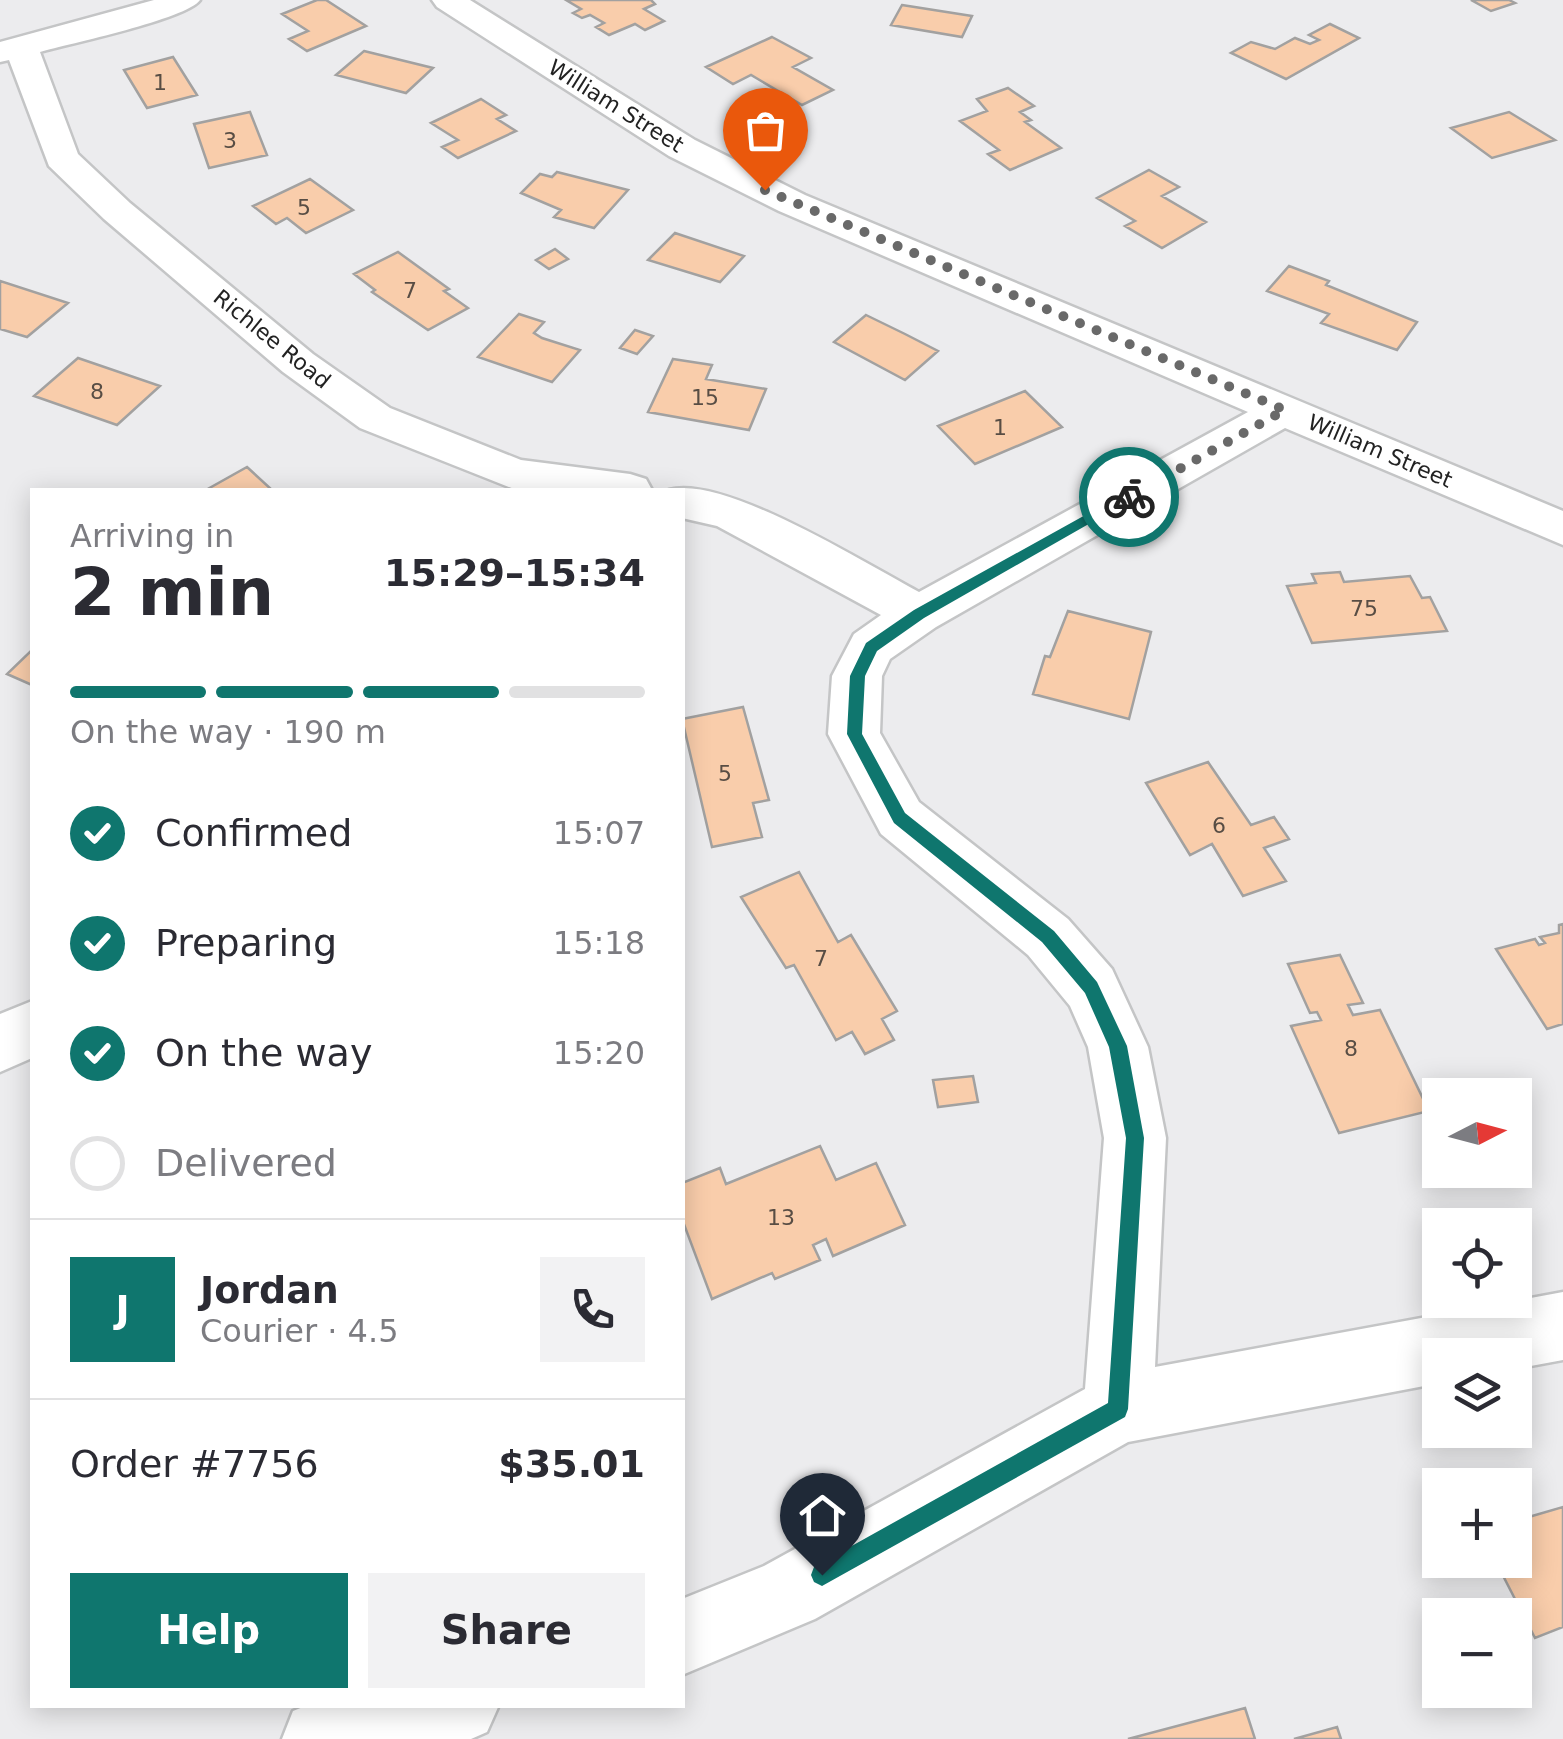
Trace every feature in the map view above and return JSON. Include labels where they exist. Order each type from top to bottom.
[{"type":"street","points":[[11,49],[148,14],[184,0]]},
{"type":"street","name":"William Street","points":[[448,0],[682,148],[792,203],[1563,529]]},
{"type":"street","name":"Richlee Road","points":[[11,49],[62,158],[118,211],[298,363],[375,418],[507,482],[599,488]]},
{"type":"street","points":[[1118,1409],[1135,1138],[1118,1046],[1091,988],[1048,937],[900,818],[854,734],[857,676],[871,647],[919,614],[1285,410]]},
{"type":"street","points":[[685,503],[730,513],[919,614]]},
{"type":"street","points":[[0,1044],[30,1029]]},
{"type":"street","points":[[685,1636],[789,1593],[1118,1409],[1563,1326]]},
{"type":"street","points":[[321,1739],[448,1708]]},
{"type":"building","points":[[326,0],[366,26],[307,51],[289,39],[308,31],[282,14]]},
{"type":"building","points":[[566,0],[651,0],[655,4],[644,9],[664,21],[645,30],[635,24],[609,35],[596,27],[604,23],[590,15],[582,18],[573,13],[581,9]]},
{"type":"building","points":[[1471,0],[1509,0],[1515,3],[1491,11]]},
{"type":"building","points":[[902,5],[972,16],[962,37],[891,25]]},
{"type":"building","points":[[1330,24],[1359,38],[1286,79],[1231,53],[1251,42],[1275,49],[1295,38],[1310,44],[1319,40],[1309,35]]},
{"type":"building","points":[[772,37],[811,58],[793,67],[833,90],[802,105],[751,75],[733,84],[706,67]]},
{"type":"building","points":[[364,51],[433,68],[406,93],[336,75]]},
{"type":"building","points":[[173,57],[197,95],[147,108],[124,70]]},
{"type":"building","points":[[1008,88],[1034,106],[1020,112],[1031,120],[1025,122],[1061,148],[1010,170],[988,154],[999,150],[960,121],[987,111],[977,99]]},
{"type":"building","points":[[481,99],[506,115],[497,119],[516,131],[458,158],[442,147],[458,140],[431,123]]},
{"type":"building","points":[[250,112],[267,155],[209,168],[194,124]]},
{"type":"building","points":[[1509,112],[1555,140],[1492,158],[1451,128]]},
{"type":"building","points":[[1149,170],[1179,187],[1162,196],[1206,222],[1162,248],[1125,226],[1135,221],[1097,198]]},
{"type":"building","points":[[557,172],[628,190],[594,228],[554,217],[561,210],[521,193],[540,174],[552,177]]},
{"type":"building","points":[[310,179],[353,210],[306,233],[287,218],[276,224],[253,206]]},
{"type":"building","points":[[675,233],[744,256],[720,282],[648,260]]},
{"type":"building","points":[[555,249],[568,259],[549,269],[536,260]]},
{"type":"building","points":[[398,252],[468,308],[428,330],[372,292],[375,290],[354,274]]},
{"type":"building","points":[[1289,266],[1417,322],[1397,350],[1321,323],[1329,314],[1267,291]]},
{"type":"building","points":[[0,281],[68,303],[27,337],[0,329]]},
{"type":"building","points":[[519,314],[544,322],[534,333],[542,338],[580,350],[552,382],[478,357]]},
{"type":"building","points":[[866,315],[938,351],[905,380],[834,342]]},
{"type":"building","points":[[635,330],[653,336],[637,354],[620,348]]},
{"type":"building","points":[[78,358],[160,386],[117,425],[34,396]]},
{"type":"building","points":[[673,359],[712,365],[706,379],[766,389],[749,430],[648,412]]},
{"type":"building","points":[[1025,391],[1062,427],[975,464],[938,426]]},
{"type":"building","points":[[247,467],[270,488],[210,488]]},
{"type":"building","points":[[1340,572],[1344,582],[1410,576],[1422,598],[1430,597],[1447,631],[1312,643],[1287,586],[1316,583],[1312,574]]},
{"type":"building","points":[[1068,611],[1151,632],[1129,719],[1033,694],[1045,656],[1050,657]]},
{"type":"building","points":[[30,652],[30,684],[7,674]]},
{"type":"building","points":[[743,707],[769,800],[753,803],[762,837],[712,847],[685,718]]},
{"type":"building","points":[[1208,762],[1251,825],[1274,817],[1289,839],[1264,848],[1286,881],[1243,896],[1212,844],[1190,855],[1146,783]]},
{"type":"building","points":[[799,872],[838,942],[851,935],[897,1011],[882,1019],[894,1040],[865,1054],[852,1032],[836,1040],[794,965],[786,968],[741,897]]},
{"type":"building","points":[[1563,924],[1563,1024],[1547,1029],[1496,949],[1535,939],[1539,945],[1545,943],[1540,937],[1559,933],[1559,925]]},
{"type":"building","points":[[1340,955],[1363,1003],[1348,1005],[1353,1015],[1380,1010],[1422,1097],[1422,1113],[1339,1133],[1291,1026],[1321,1020],[1317,1012],[1310,1013],[1288,964]]},
{"type":"building","points":[[973,1076],[978,1102],[938,1107],[933,1080]]},
{"type":"building","points":[[820,1146],[836,1180],[876,1163],[905,1225],[833,1256],[826,1239],[813,1245],[820,1260],[775,1279],[772,1273],[712,1299],[685,1227],[685,1182],[720,1168],[726,1184]]},
{"type":"building","points":[[1563,1507],[1563,1627],[1535,1638],[1532,1598],[1514,1598],[1504,1578],[1532,1578],[1532,1516]]},
{"type":"building","points":[[1245,1708],[1255,1739],[1128,1739]]},
{"type":"building","points":[[1337,1727],[1341,1739],[1294,1739]]},
{"type":"way so far","points":[[765,190],[1285,410],[1129,497]]},
{"type":"route","points":[[822,1575],[1118,1409],[1135,1138],[1118,1046],[1091,988],[1048,937],[900,818],[854,734],[857,676],[871,647],[919,614],[1129,497]]}]
